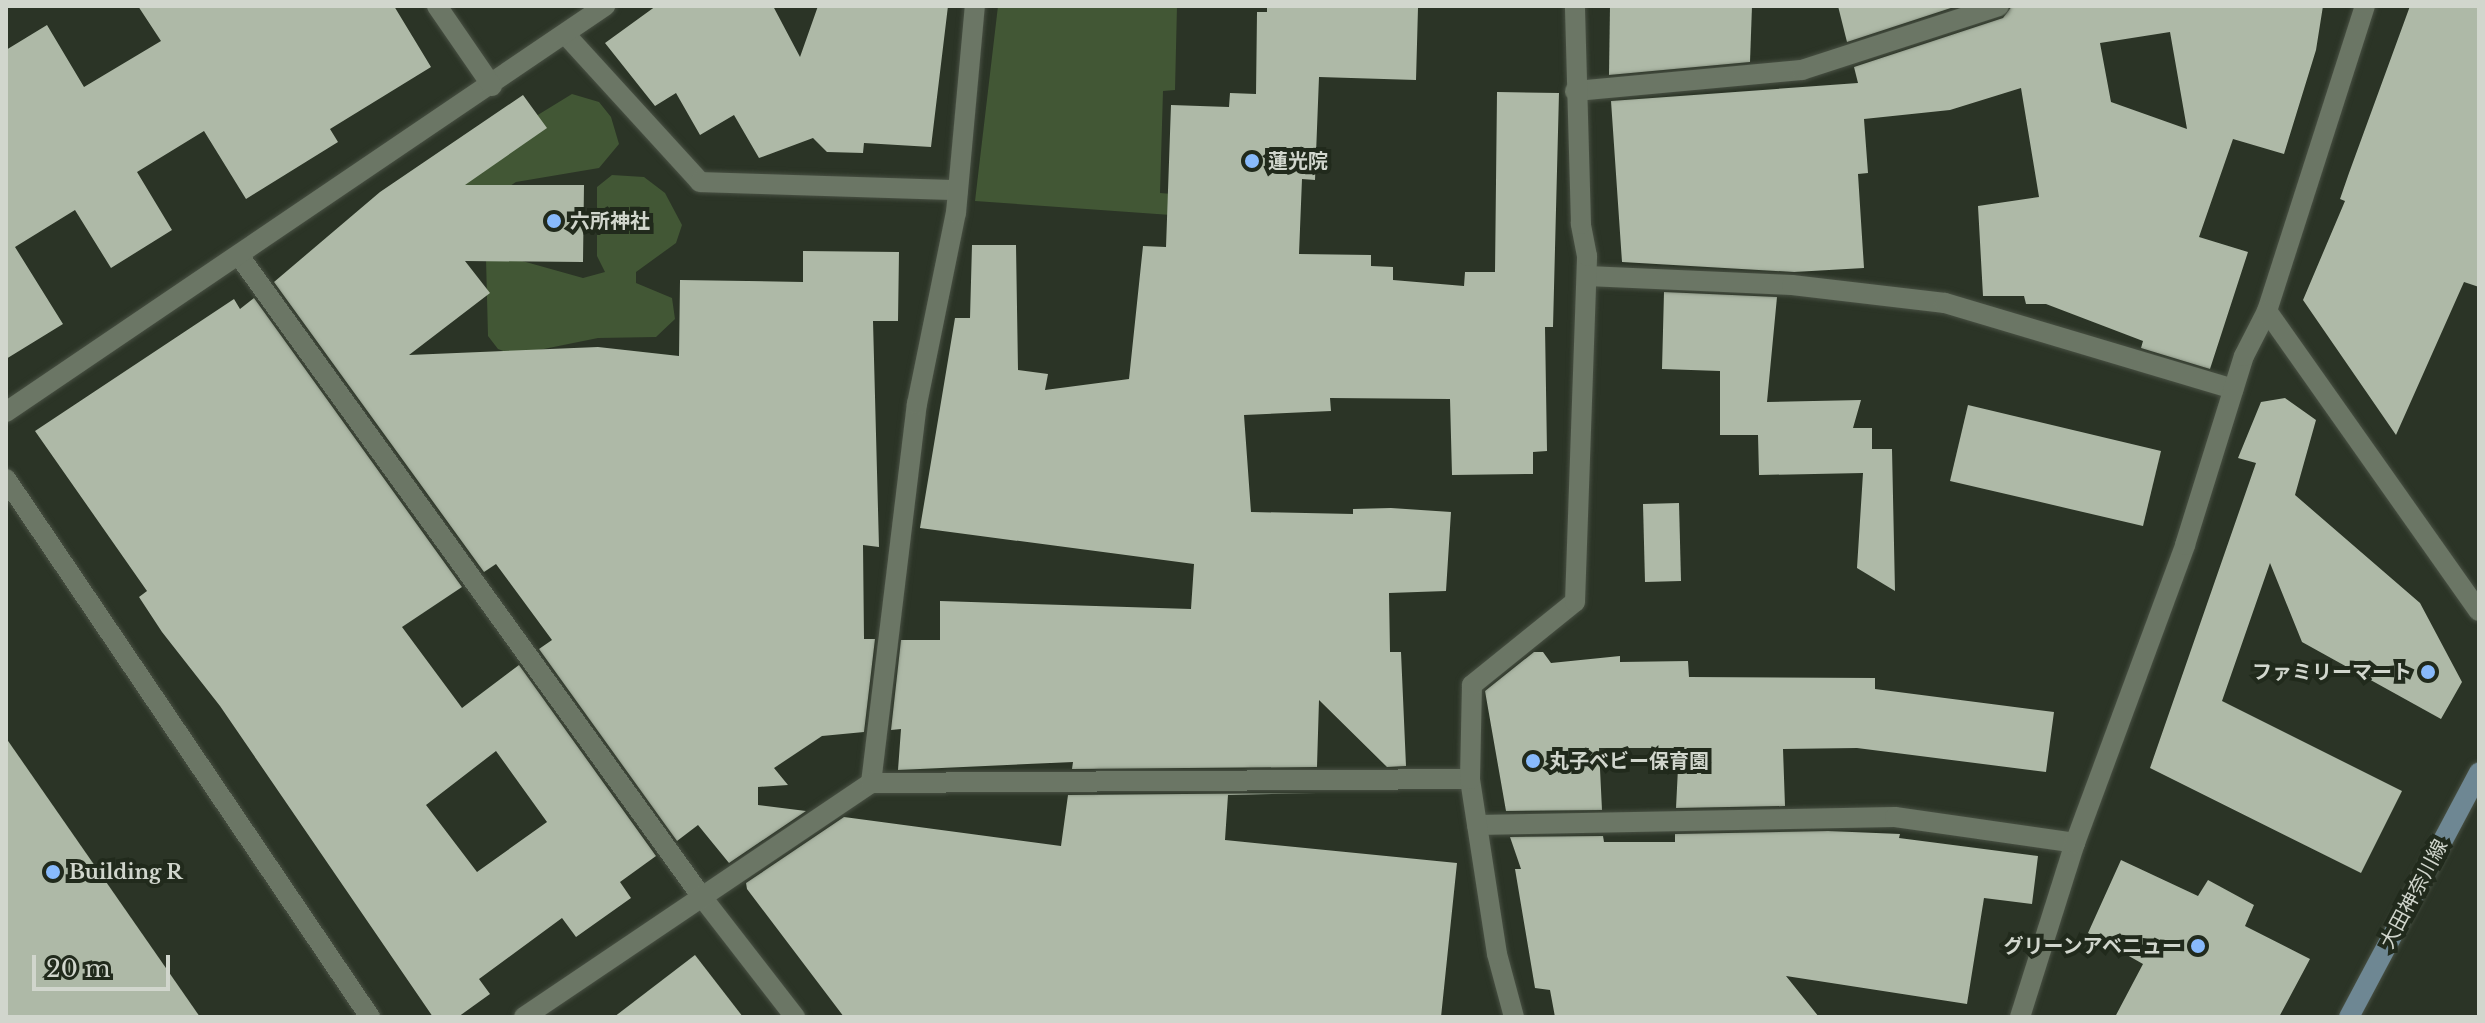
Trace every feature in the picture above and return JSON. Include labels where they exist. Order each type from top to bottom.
[{"type":"main road","name":"大田神奈川線","points":[[2349,1017],[2479,772]]},
{"type":"street","points":[[437,6],[492,86]]},
{"type":"street","points":[[6,412],[240,257],[605,6]]},
{"type":"street","points":[[871,783],[917,404],[958,190],[975,6]]},
{"type":"street","points":[[1514,1017],[1497,954],[1470,779],[1472,685],[1575,602],[1587,276],[1575,91],[1575,6]]},
{"type":"street","points":[[1575,91],[1802,70],[1999,6]]},
{"type":"street","points":[[2020,1017],[2075,843],[2185,545],[2233,389],[2267,311],[2365,6]]},
{"type":"street","points":[[565,34],[700,182],[958,190]]},
{"type":"street","points":[[240,257],[702,897],[795,1017]]},
{"type":"street","points":[[1587,276],[1792,285],[1945,303],[2233,389]]},
{"type":"street","points":[[2267,311],[2479,611]]},
{"type":"street","points":[[6,479],[370,1017]]},
{"type":"street","points":[[524,1017],[871,783],[1470,779]]},
{"type":"street","points":[[1477,825],[1895,817],[2075,843]]},
{"type":"green space","points":[[998,6],[1177,6],[1175,90],[1163,91],[1160,193],[1185,195],[1185,216],[975,201]]},
{"type":"green space","points":[[572,94],[599,102],[611,117],[619,144],[599,168],[516,182],[454,223],[438,176]]},
{"type":"green space","points":[[612,175],[644,177],[665,193],[682,225],[676,243],[636,272],[636,283],[672,298],[675,319],[656,337],[598,338],[514,355],[498,349],[488,336],[486,259],[497,254],[583,278],[605,272],[597,256],[597,187]]},
{"type":"building","points":[[138,6],[394,6],[431,67],[330,129],[338,142],[246,199],[204,131],[137,172],[172,230],[111,268],[75,210],[15,247],[63,324],[6,359],[6,50],[47,25],[84,87],[161,41]]},
{"type":"building","points":[[656,6],[773,6],[800,57],[818,6],[948,6],[931,147],[864,143],[863,153],[827,152],[813,138],[759,158],[734,115],[700,135],[676,93],[655,106],[605,43]]},
{"type":"building","points":[[1267,6],[1418,8],[1416,80],[1319,77],[1315,180],[1302,179],[1299,254],[1371,255],[1371,266],[1393,267],[1393,280],[1464,286],[1465,272],[1495,272],[1497,92],[1559,93],[1553,327],[1545,327],[1547,451],[1533,452],[1533,474],[1452,475],[1450,399],[1330,398],[1331,411],[1244,415],[1251,512],[1353,514],[1353,509],[1391,508],[1451,512],[1446,591],[1389,593],[1390,652],[1401,652],[1406,766],[1387,767],[1319,700],[1317,767],[1072,769],[1073,762],[898,770],[901,729],[891,730],[901,640],[940,640],[940,601],[1191,609],[1194,564],[920,528],[955,318],[970,318],[972,245],[1016,245],[1018,370],[1048,374],[1045,390],[1129,379],[1143,246],[1166,247],[1171,105],[1229,107],[1230,93],[1256,94],[1257,12],[1267,12]]},
{"type":"building","points":[[1610,6],[1752,6],[1750,62],[1609,75]]},
{"type":"building","points":[[1838,6],[1957,6],[1847,42]]},
{"type":"building","points":[[2012,6],[2323,6],[2316,50],[2284,154],[2233,139],[2199,237],[2248,252],[2210,369],[2141,348],[2143,341],[2046,304],[2026,304],[2024,296],[1983,296],[1978,206],[2039,197],[2021,88],[1950,110],[1864,119],[1868,173],[1858,174],[1864,268],[1794,272],[1622,262],[1611,101],[1858,83],[1854,67],[2003,18]],"holes":[[[2170,32],[2187,129],[2111,102],[2100,43]]]},
{"type":"building","points":[[2410,6],[2479,6],[2479,287],[2464,282],[2396,435],[2303,300],[2345,201],[2340,199]]},
{"type":"building","points":[[523,95],[547,128],[465,185],[584,185],[583,262],[465,261],[490,293],[409,355],[598,347],[679,356],[680,280],[803,282],[803,251],[899,252],[898,321],[873,321],[879,547],[863,545],[864,639],[875,639],[864,732],[822,736],[774,768],[788,785],[758,787],[758,805],[806,811],[729,863],[698,825],[677,841],[539,649],[552,640],[496,564],[484,572],[274,282],[380,192]]},
{"type":"building","points":[[1664,292],[1777,297],[1767,402],[1861,400],[1853,428],[1872,428],[1872,449],[1892,449],[1895,591],[1857,568],[1863,473],[1759,475],[1758,435],[1720,435],[1720,371],[1662,369]]},
{"type":"building","points":[[254,298],[462,587],[402,627],[462,708],[519,665],[656,856],[620,882],[631,898],[576,937],[562,918],[479,979],[490,994],[458,1017],[433,1017],[220,706],[162,632],[139,597],[147,591],[35,431],[234,299],[240,309]],"holes":[[[496,751],[547,822],[477,872],[426,805]]]},
{"type":"building","points":[[2285,398],[2316,420],[2295,495],[2420,603],[2462,682],[2441,719],[2302,642],[2270,563],[2222,701],[2402,791],[2361,873],[2150,768],[2256,463],[2238,458],[2261,402]]},
{"type":"building","points":[[1968,405],[2161,451],[2143,526],[1950,481]]},
{"type":"building","points":[[1679,503],[1681,581],[1645,582],[1643,504]]},
{"type":"building","points":[[1534,652],[1543,652],[1551,663],[1620,656],[1620,662],[1688,661],[1689,677],[1875,678],[1875,689],[2054,712],[2046,772],[1857,748],[1783,749],[1785,806],[1676,808],[1679,748],[1599,748],[1602,810],[1506,811],[1485,691]]},
{"type":"building","name":"Building R","points":[[6,738],[200,1017],[6,1017]]},
{"type":"building","points":[[1317,793],[1228,795],[1225,840],[1457,863],[1441,1017],[844,1017],[747,889],[746,883],[844,817],[1061,846],[1068,795]]},
{"type":"building","points":[[1828,831],[1900,834],[1899,838],[2038,856],[2032,904],[1984,898],[1967,1004],[1786,976],[1819,1017],[1555,1017],[1550,990],[1535,988],[1515,869],[1521,869],[1510,837],[1603,836],[1604,842],[1675,842],[1675,834]]},
{"type":"building","name":"グリーンアベニュー","points":[[2121,860],[2198,896],[2208,880],[2254,905],[2245,926],[2310,959],[2279,1017],[2115,1017],[2143,964],[2088,933]]},
{"type":"building","points":[[695,955],[743,1017],[614,1017]]},
{"type":"place","name":"蓮光院","points":[[1252,161]]},
{"type":"place","name":"六所神社","points":[[554,221]]},
{"type":"place","name":"ファミリーマート","points":[[2428,672]]},
{"type":"place","name":"丸子ベビー保育園","points":[[1533,761]]},
{"type":"place","name":"Building R","points":[[53,872]]},
{"type":"place","name":"グリーンアベニュー","points":[[2198,946]]}]
